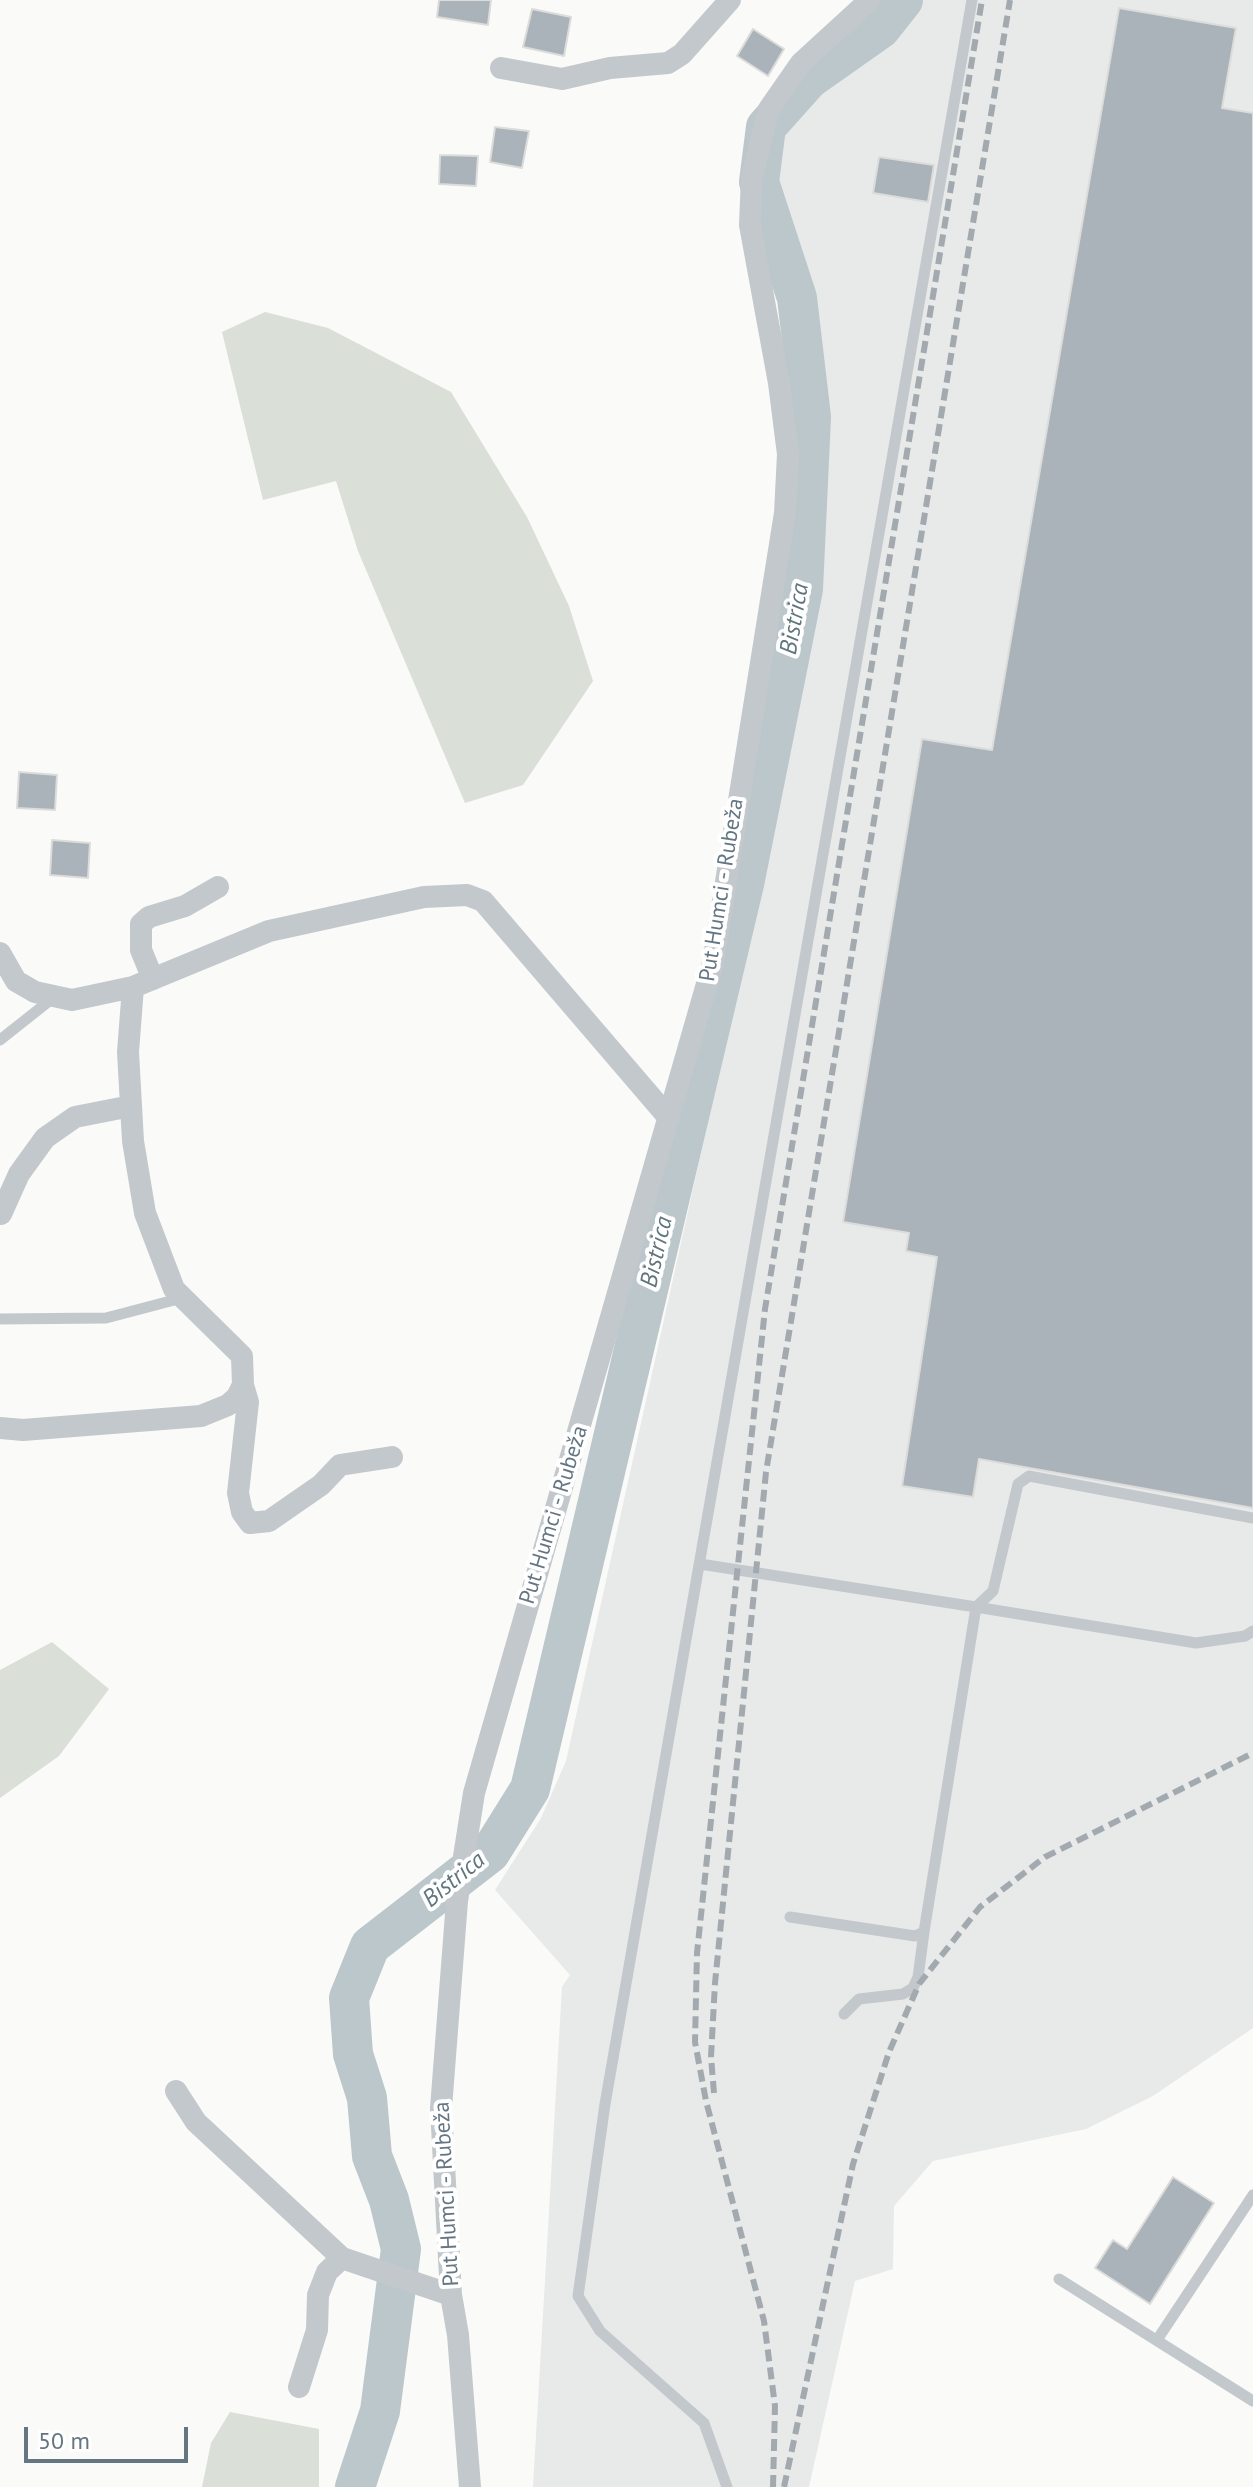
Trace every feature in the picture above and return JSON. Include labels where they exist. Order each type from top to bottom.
[{"type":"street","points":[[501,68],[562,79],[610,68],[668,63],[682,54],[730,0]]},
{"type":"street","name":"Put Humci - Rubeža","points":[[470,2487],[458,2335],[451,2295],[441,2108],[457,1901],[474,1793],[713,963],[785,513],[788,454],[779,383],[750,225],[752,176],[769,109],[801,63],[870,0]]},
{"type":"street","points":[[218,887],[185,906],[149,917],[141,924],[143,983],[128,1052],[131,1106],[145,1213],[174,1289],[242,1356],[243,1385],[248,1402],[238,1493],[242,1512],[250,1523],[258,1525],[269,1521],[321,1485],[340,1465],[392,1457]]},
{"type":"street","points":[[0,953],[16,981],[53,998],[72,1000],[143,983],[269,931],[424,897],[467,895],[483,901],[669,1118]]},
{"type":"street","points":[[1,1214],[19,1174],[45,1138],[75,1117],[131,1106]]},
{"type":"street","points":[[0,1428],[23,1430],[201,1416],[228,1405],[243,1385]]},
{"type":"street","points":[[176,2091],[196,2122],[342,2258],[378,2273],[451,2295]]},
{"type":"street","points":[[299,2387],[317,2330],[318,2295],[327,2272],[342,2258]]},
{"type":"lane","points":[[727,2487],[704,2423],[600,2331],[578,2296],[605,2104],[972,0]]},
{"type":"lane","points":[[0,1040],[53,998]]},
{"type":"lane","points":[[0,1319],[106,1318],[182,1298]]},
{"type":"lane","points":[[844,2014],[859,1999],[870,1995],[903,1994],[913,1988],[918,1977],[976,1607],[993,1591],[1018,1484],[1029,1476],[1253,1518]]},
{"type":"lane","points":[[700,1564],[1196,1643],[1245,1636],[1253,1631]]},
{"type":"lane","points":[[790,1917],[915,1936],[924,1932]]},
{"type":"lane","points":[[1157,2340],[1253,2195]]},
{"type":"lane","points":[[1059,2279],[1251,2396]]},
{"type":"shaded area","points":[[917,0],[1253,0],[1253,2028],[1153,2096],[1086,2129],[933,2161],[894,2206],[893,2269],[855,2281],[809,2487],[533,2487],[562,1987],[570,1975],[495,1890],[541,1818],[566,1761],[797,720],[815,567],[825,429],[805,297],[774,199],[773,158],[787,116],[820,82],[882,49]]},
{"type":"shaded area","points":[[265,312],[328,328],[451,392],[527,517],[569,606],[593,681],[523,785],[465,803],[358,551],[336,481],[263,500],[222,332]]},
{"type":"shaded area","points":[[52,1642],[109,1689],[59,1756],[0,1798],[0,1670]]},
{"type":"shaded area","points":[[230,2412],[319,2429],[319,2487],[202,2487],[211,2443]]},
{"type":"building","points":[[439,0],[491,0],[488,25],[437,17]]},
{"type":"building","points":[[1119,8],[1236,28],[1222,108],[1253,113],[1253,1508],[979,1459],[973,1497],[902,1486],[937,1257],[906,1251],[909,1233],[843,1222],[922,739],[992,750]]},
{"type":"building","points":[[532,9],[571,17],[564,56],[523,47]]},
{"type":"building","points":[[753,29],[784,49],[768,76],[737,56]]},
{"type":"building","points":[[495,127],[529,131],[522,168],[490,162]]},
{"type":"building","points":[[440,155],[478,156],[476,186],[439,184]]},
{"type":"building","points":[[879,157],[934,165],[928,202],[873,193]]},
{"type":"building","points":[[19,772],[57,775],[55,810],[17,808]]},
{"type":"building","points":[[52,840],[90,843],[88,878],[50,875]]},
{"type":"building","points":[[1173,2177],[1214,2203],[1150,2304],[1095,2268],[1113,2240],[1127,2249]]},
{"type":"waterway","name":"Bistrica","points":[[355,2487],[380,2411],[401,2249],[389,2200],[372,2156],[367,2098],[353,2054],[349,1998],[370,1946],[490,1853],[530,1789],[744,884],[803,589],[811,417],[797,298],[759,182],[766,127],[809,79],[880,29],[903,0]]},
{"type":"railway","points":[[773,2487],[775,2406],[764,2321],[706,2101],[695,2042],[697,1953],[765,1309],[982,0]]},
{"type":"railway","points":[[714,2093],[711,2057],[715,1983],[766,1472],[1010,0]]},
{"type":"railway","points":[[784,2487],[853,2164],[889,2052],[919,1984],[980,1907],[1045,1857],[1253,1753]]}]
